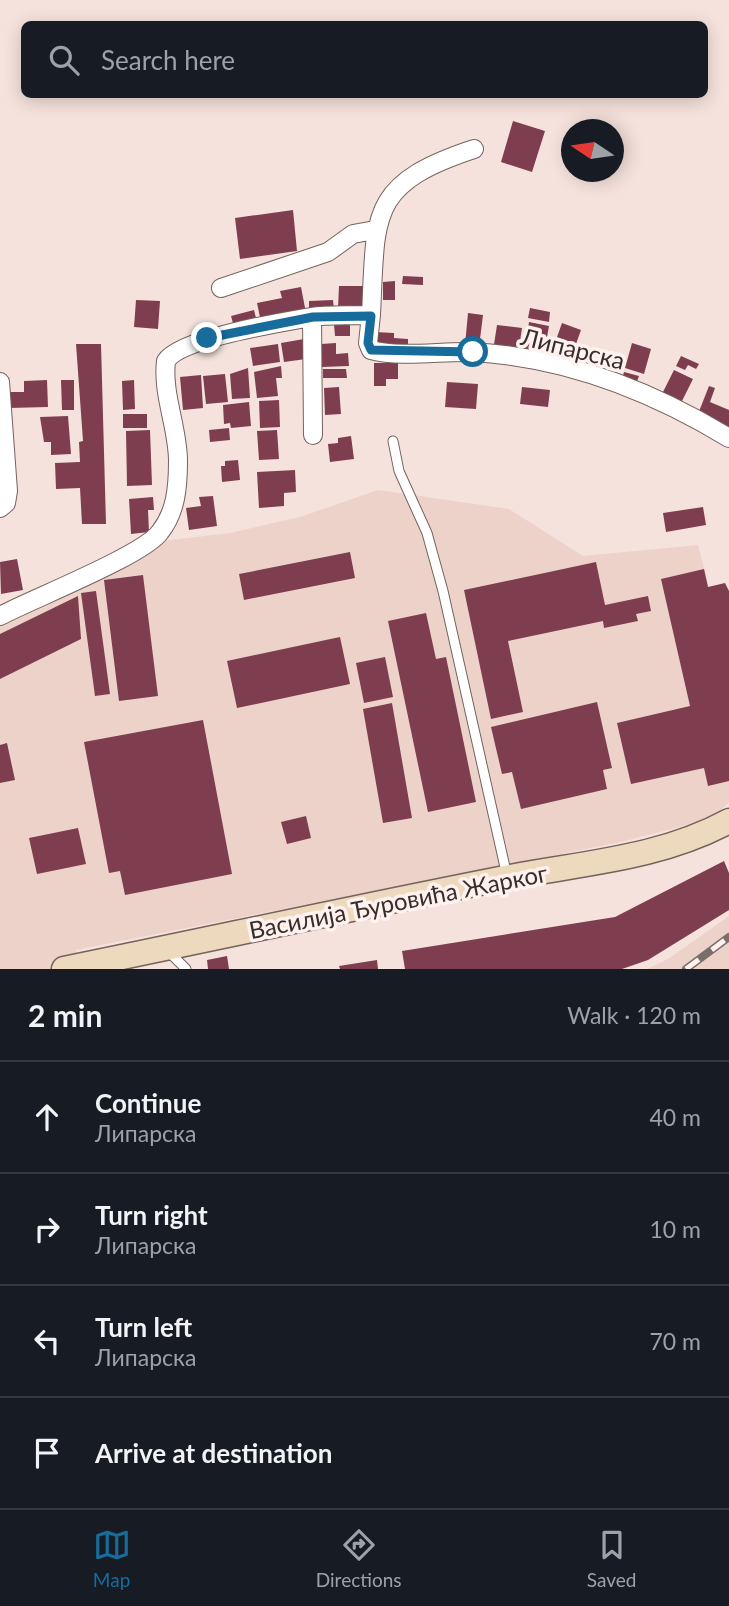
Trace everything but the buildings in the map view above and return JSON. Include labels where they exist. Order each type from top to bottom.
[{"type":"main road","name":"Василија Ђуровића Жарког","points":[[64,969],[507,877],[659,850],[729,821]]},
{"type":"street","points":[[0,616],[115,561],[159,536],[171,515],[176,492],[178,458],[165,370],[171,353],[207,338],[313,317],[371,316],[375,230],[382,207],[402,182],[434,162],[474,149]]},
{"type":"street","points":[[221,288],[328,252],[353,234],[375,230]]},
{"type":"street","name":"Липарска","points":[[371,316],[368,343],[371,350],[473,352],[531,359],[593,373],[649,395],[729,438]]},
{"type":"street","points":[[313,317],[313,435]]},
{"type":"street","points":[[0,382],[8,491],[6,503],[0,508]]},
{"type":"lane","points":[[393,442],[400,471],[427,533],[443,591],[507,877]]},
{"type":"lane","points":[[166,948],[186,969]]},
{"type":"shaded area","points":[[378,490],[509,509],[583,556],[698,545],[729,665],[729,802],[719,812],[691,824],[621,842],[76,950],[80,969],[0,969],[0,614],[129,545],[230,533],[303,516]]},
{"type":"shaded area","points":[[729,916],[729,969],[647,969],[668,959]]},
{"type":"railway","points":[[686,969],[729,937]]},
{"type":"route","points":[[207,338],[313,317],[371,316],[368,343],[371,350],[473,352]]}]
